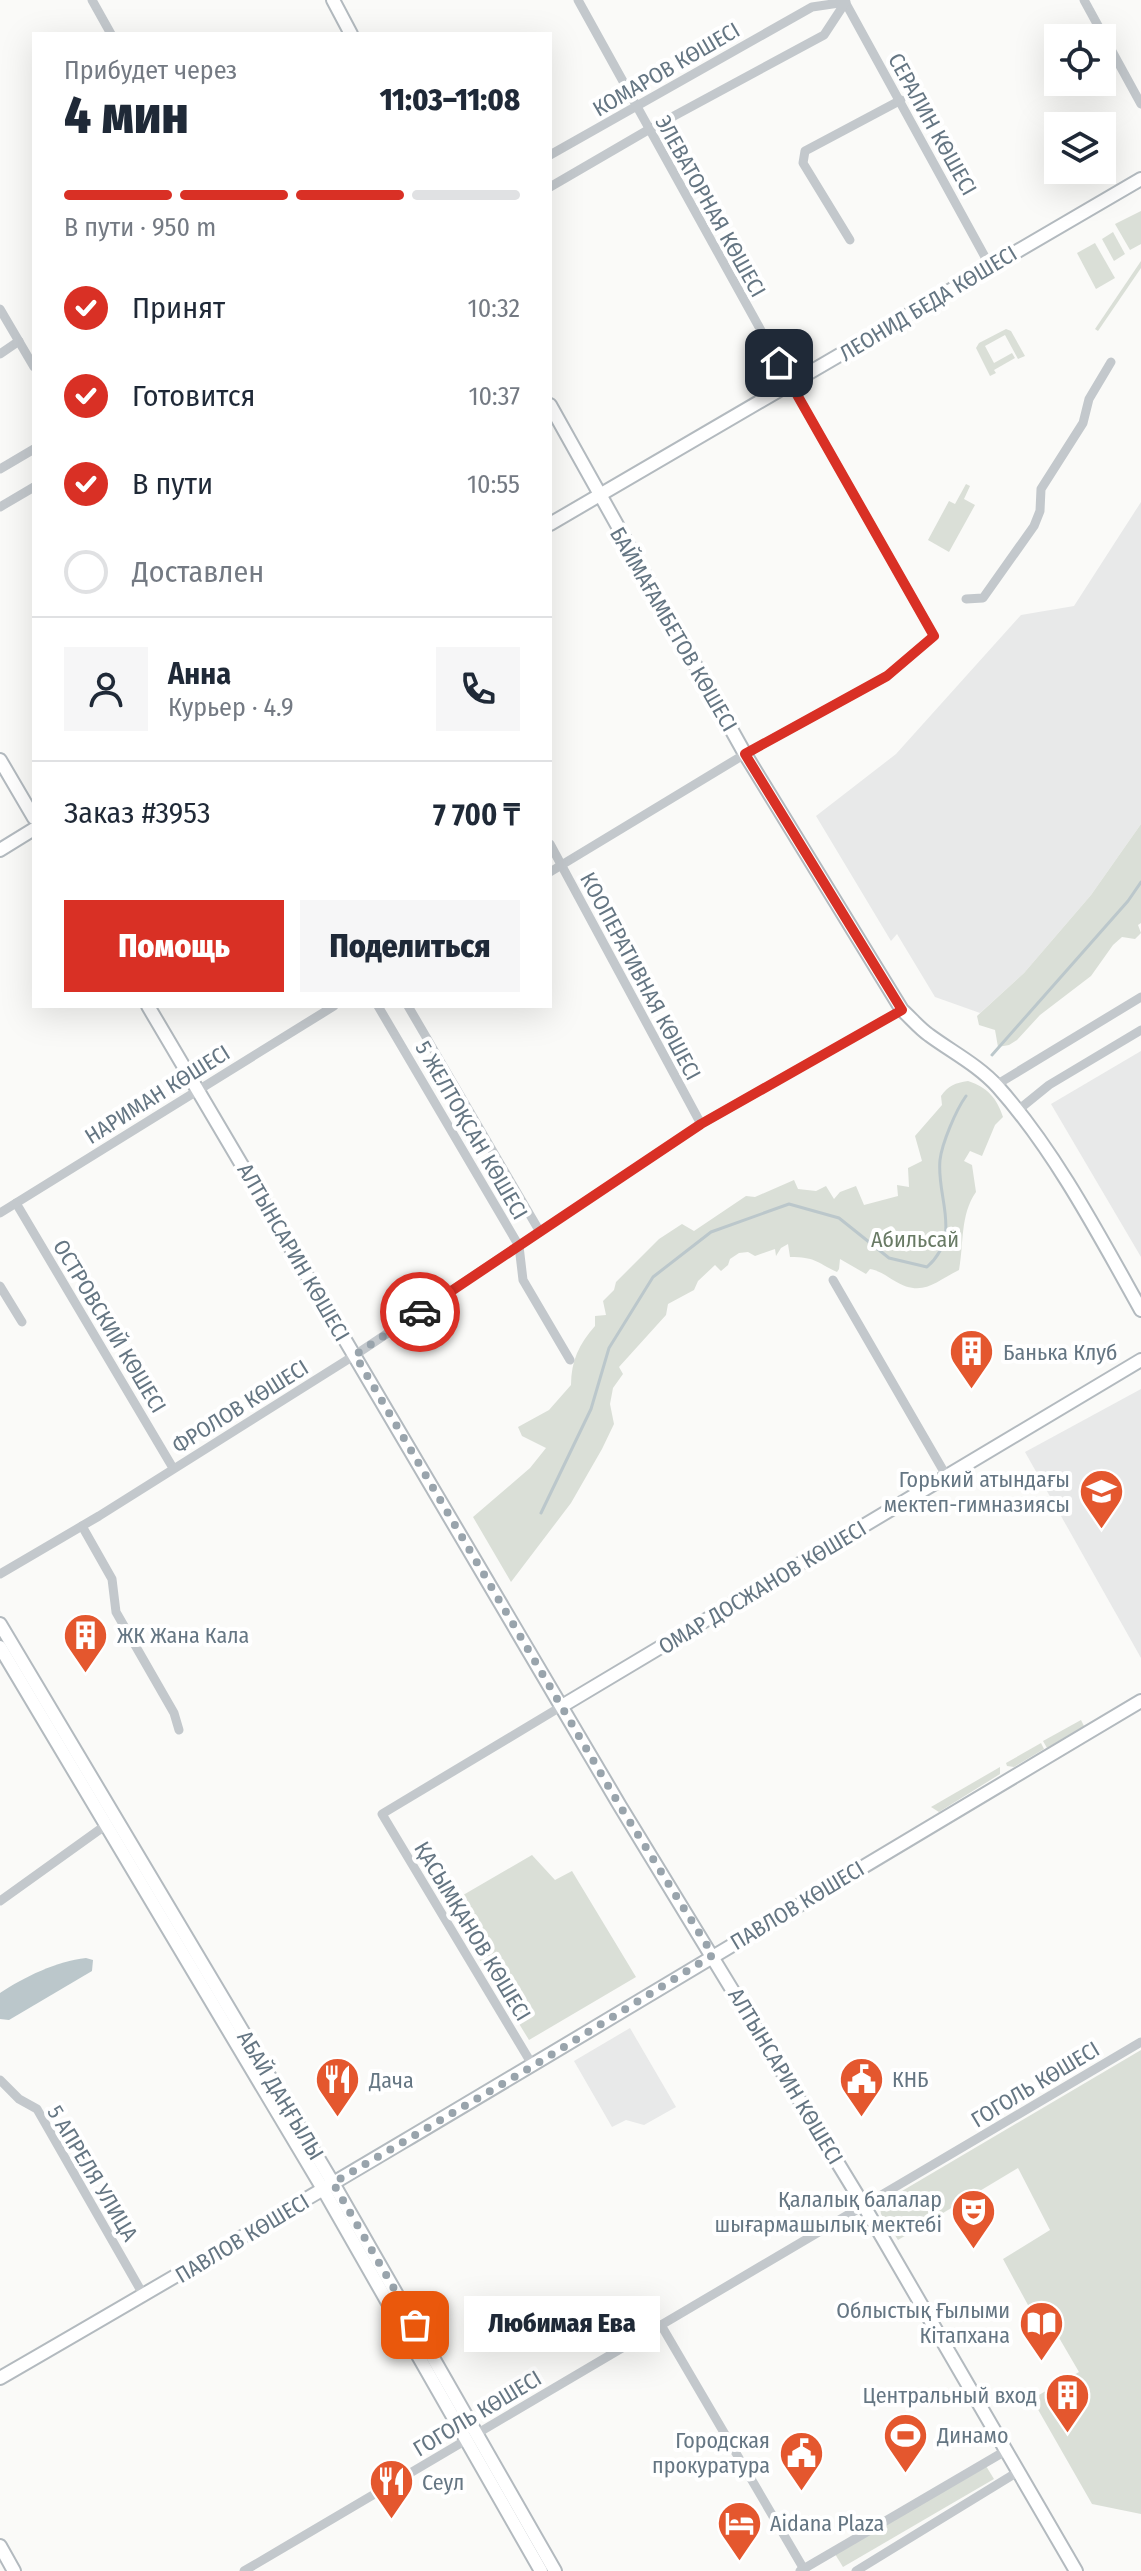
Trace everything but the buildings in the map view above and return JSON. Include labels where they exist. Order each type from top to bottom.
[{"type":"street","points":[[92,0],[110,32]]},
{"type":"street","points":[[333,0],[350,32]]},
{"type":"street","name":"ЭЛЕВАТОРНАЯ КӨШЕСІ","points":[[578,0],[790,384],[934,636],[887,676],[745,754]]},
{"type":"street","points":[[1084,0],[1141,104]]},
{"type":"street","name":"КОМАРОВ КӨШЕСІ","points":[[552,154],[812,7],[846,1]]},
{"type":"street","name":"КОМАРОВ КӨШЕСІ","points":[[552,186],[824,35],[846,1]]},
{"type":"street","name":"СЕРАЛИН КӨШЕСІ","points":[[846,1],[990,266]]},
{"type":"street","points":[[850,240],[803,163],[803,156],[805,151],[901,100]]},
{"type":"street","name":"ЛЕОНИД БЕДА КӨШЕСІ","points":[[552,523],[1141,179]]},
{"type":"street","points":[[0,309],[32,364]]},
{"type":"street","points":[[0,354],[19,341]]},
{"type":"street","points":[[966,599],[983,598],[1034,526],[1040,511],[1041,489],[1083,423],[1089,399],[1111,362]]},
{"type":"street","name":"БАЙМАҒАМБЕТОВ КӨШЕСІ","points":[[552,409],[745,754],[902,1010],[927,1034],[966,1059],[996,1085],[1017,1111],[1097,1232],[1141,1310]]},
{"type":"street","points":[[0,469],[32,450]]},
{"type":"street","points":[[0,507],[32,488]]},
{"type":"street","points":[[552,871],[745,754]]},
{"type":"street","points":[[0,760],[32,815]]},
{"type":"street","points":[[0,850],[32,830]]},
{"type":"street","name":"КООПЕРАТИВНАЯ КӨШЕСІ","points":[[552,848],[701,1124]]},
{"type":"street","points":[[996,1085],[1141,997]]},
{"type":"street","name":"АЛТЫНСАРИН КӨШЕСІ","points":[[149,1008],[620,1806],[864,2206],[1076,2571]]},
{"type":"street","name":"НАРИМАН КӨШЕСІ","points":[[0,1213],[331,1008]]},
{"type":"street","name":"5 ЖЕЛТОҚСАН КӨШЕСІ","points":[[379,1008],[519,1246],[523,1280],[570,1360]]},
{"type":"street","name":"5 ЖЕЛТОҚСАН КӨШЕСІ","points":[[409,1008],[540,1232]]},
{"type":"street","name":"ФРОЛОВ КӨШЕСІ","points":[[0,1574],[355,1355],[701,1124],[902,1010]]},
{"type":"street","points":[[1017,1111],[1049,1085],[1141,1030]]},
{"type":"street","name":"ОСТРОВСКИЙ КӨШЕСІ","points":[[16,1203],[173,1468]]},
{"type":"street","points":[[833,1280],[947,1477]]},
{"type":"street","points":[[0,1286],[22,1322]]},
{"type":"street","name":"ОМАР ДОСЖАНОВ КӨШЕСІ","points":[[382,1814],[1141,1360]]},
{"type":"street","points":[[82,1526],[112,1579],[116,1612],[174,1713],[179,1730]]},
{"type":"street","name":"АБАЙ ДАҢҒЫЛЫ","points":[[0,1624],[472,2437],[555,2571]]},
{"type":"street","name":"АБАЙ ДАҢҒЫЛЫ","points":[[0,1647],[328,2186]]},
{"type":"street","name":"ПАВЛОВ КӨШЕСІ","points":[[0,2378],[533,2066],[713,1955],[1141,1701]]},
{"type":"street","name":"ҚАСЫМҚАНОВ КӨШЕСІ","points":[[382,1814],[533,2066]]},
{"type":"street","points":[[0,1901],[106,1825]]},
{"type":"street","name":"ГОГОЛЬ КӨШЕСІ","points":[[244,2571],[1141,2042]]},
{"type":"street","name":"5 АПРЕЛЯ УЛИЦА","points":[[0,2080],[19,2099],[37,2109],[144,2296]]},
{"type":"street","points":[[661,2325],[804,2570],[1007,2450]]},
{"type":"street","name":"АБАЙ ДАҢҒЫЛЫ","points":[[472,2437],[541,2571]]},
{"type":"street","points":[[856,2571],[1019,2471]]},
{"type":"street","points":[[0,2546],[14,2571]]},
{"type":"shaded area","points":[[1141,502],[1141,824],[1091,895],[1024,973],[980,1013],[935,997],[897,934],[891,941],[816,816],[896,754],[1021,615],[1074,606]]},
{"type":"shaded area","points":[[1141,1051],[1141,1257],[1051,1104]]},
{"type":"shaded area","points":[[1141,1389],[1141,1658],[1025,1452]]},
{"type":"shaded area","points":[[86,1958],[93,1960],[92,1971],[9,2020],[0,2019],[0,1993],[41,1971]]},
{"type":"shaded area","points":[[630,2028],[676,2107],[644,2125],[626,2120],[612,2127],[574,2061]]},
{"type":"green space","points":[[1141,211],[1141,244],[1130,250],[1115,224]]},
{"type":"green space","points":[[1113,232],[1125,254],[1114,261],[1102,239]]},
{"type":"green space","points":[[1095,243],[1115,278],[1096,289],[1077,253]]},
{"type":"green space","points":[[1141,261],[1141,268],[1098,331],[1095,329]]},
{"type":"green space","points":[[1006,329],[1011,331],[1025,356],[1018,359],[1005,335],[985,346],[994,363],[1012,353],[1015,358],[994,370],[996,373],[990,376],[976,348],[979,343]]},
{"type":"green space","points":[[966,484],[970,486],[964,499],[975,505],[949,552],[928,540],[949,501],[955,504]]},
{"type":"green space","points":[[1141,824],[1141,923],[1138,925],[1141,933],[1135,939],[1122,937],[1091,976],[1040,1015],[1017,1040],[998,1047],[995,1030],[979,1025],[977,1016],[1024,973],[1091,895]]},
{"type":"green space","name":"Абильсай","points":[[968,1081],[990,1094],[1003,1117],[995,1125],[982,1156],[970,1151],[964,1161],[972,1165],[976,1192],[967,1210],[959,1270],[927,1287],[912,1288],[874,1270],[870,1269],[866,1274],[840,1259],[837,1272],[810,1259],[790,1257],[788,1244],[776,1256],[775,1249],[755,1256],[748,1252],[739,1253],[721,1271],[715,1265],[698,1281],[694,1290],[668,1304],[666,1315],[619,1367],[623,1374],[613,1388],[610,1404],[614,1424],[602,1449],[571,1503],[511,1582],[473,1517],[530,1468],[546,1448],[522,1436],[518,1427],[549,1410],[571,1385],[577,1353],[595,1326],[595,1316],[606,1315],[603,1301],[614,1290],[616,1282],[659,1239],[682,1224],[694,1231],[746,1196],[755,1197],[794,1180],[798,1189],[816,1191],[826,1186],[834,1199],[840,1192],[856,1186],[864,1205],[898,1196],[897,1185],[909,1187],[908,1168],[922,1161],[915,1136],[942,1105],[941,1096],[947,1089]]},
{"type":"green space","points":[[1081,1720],[1084,1726],[1047,1748],[1043,1741]]},
{"type":"green space","points":[[1041,1743],[1044,1749],[1014,1767],[1007,1766],[1006,1763]]},
{"type":"green space","points":[[1000,1767],[1000,1774],[939,1812],[931,1807]]},
{"type":"green space","points":[[532,1855],[555,1880],[572,1871],[636,1977],[529,2040],[446,1905]]},
{"type":"green space","points":[[1141,2050],[1141,2514],[1092,2504],[1032,2399],[1068,2378],[1073,2386],[1077,2384],[1072,2376],[1079,2372],[1051,2324],[1041,2329],[1003,2259],[1050,2230],[1018,2168],[898,2240],[881,2214],[880,2207],[885,2201]]},
{"type":"green space","points":[[986,2466],[994,2479],[843,2567],[835,2554]]},
{"type":"waterway","name":"Абильсай","points":[[992,1055],[1128,901],[1141,882]]},
{"type":"waterway","name":"Абильсай","points":[[541,1513],[591,1409],[609,1348],[653,1277],[711,1232],[789,1204],[839,1218],[889,1258],[927,1267],[938,1255],[946,1229],[941,1153],[966,1096]]},
{"type":"way so far","points":[[415,2325],[333,2183],[533,2066],[713,1955],[620,1806],[355,1355],[420,1312]]},
{"type":"place","name":"Банька Клуб","points":[[972,1391]]},
{"type":"place","name":"Горький атындағы мектеп-гимназиясы","points":[[1101,1531]]},
{"type":"place","name":"ЖК Жана Кала","points":[[86,1674]]},
{"type":"place","name":"КНБ","points":[[861,2118]]},
{"type":"place","name":"Дача","points":[[338,2119]]},
{"type":"place","name":"Қалалық балалар шығармашылық мектебі","points":[[973,2251]]},
{"type":"place","name":"Любимая Ева","points":[[415,2325]]},
{"type":"place","name":"Облыстық Ғылыми Кітапхана","points":[[1041,2362]]},
{"type":"place","name":"Центральный вход","points":[[1068,2434]]},
{"type":"place","name":"Динамо","points":[[906,2474]]},
{"type":"place","name":"Городская прокуратура","points":[[801,2492]]},
{"type":"place","name":"Сеул","points":[[391,2521]]},
{"type":"place","name":"Aidana Plaza","points":[[739,2562]]},
{"type":"route","points":[[420,1312],[701,1124],[902,1010],[745,754],[887,676],[934,636],[779,363]]}]
